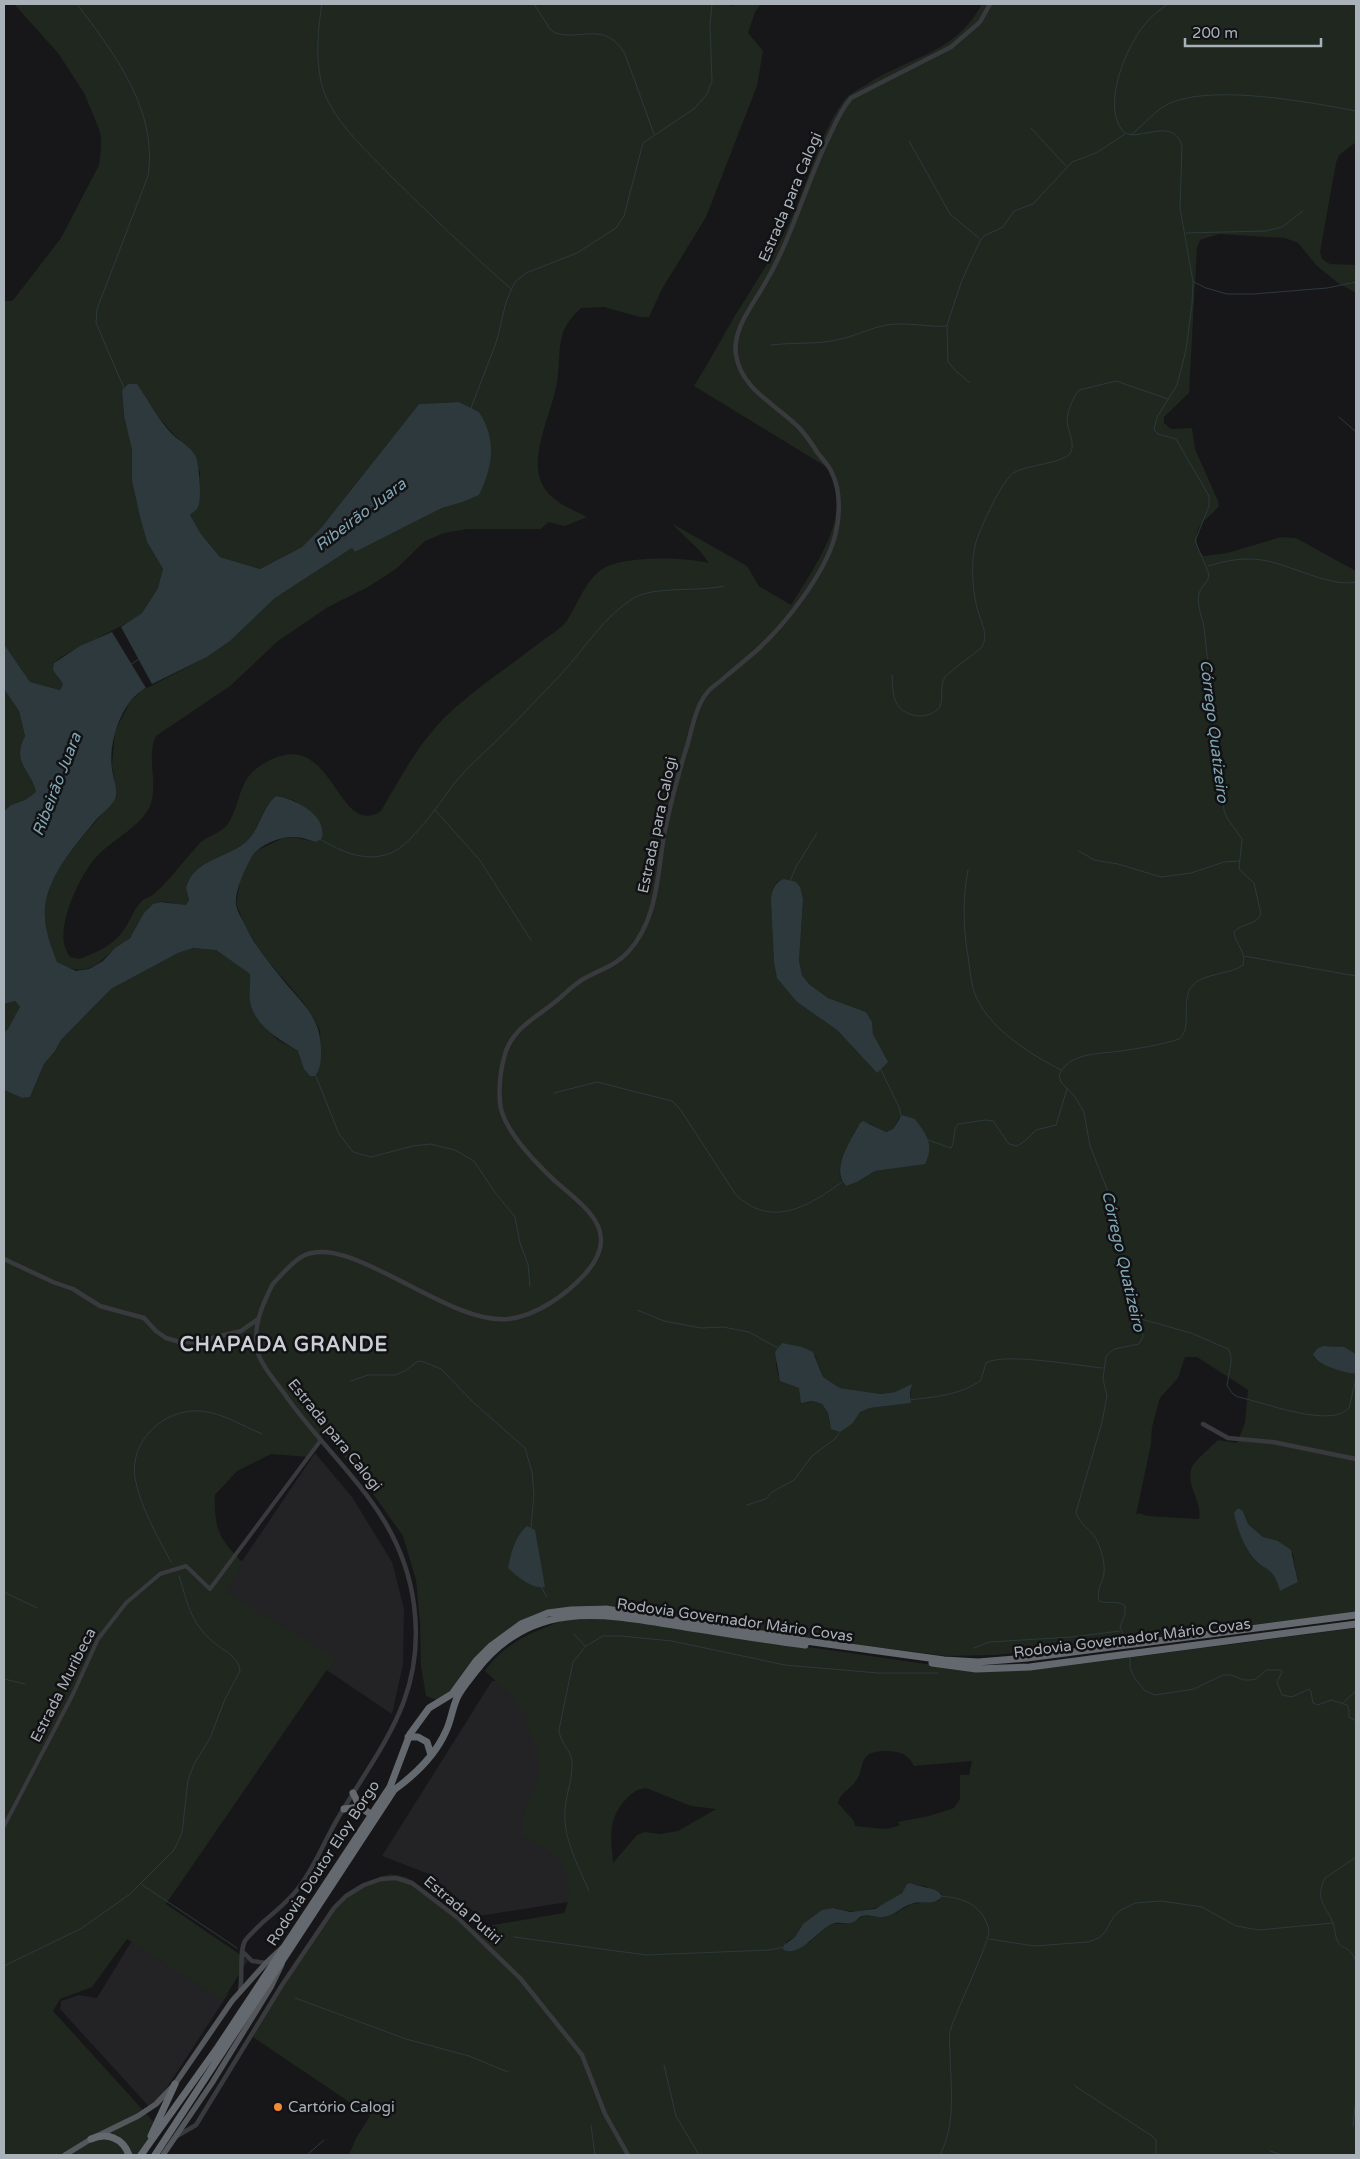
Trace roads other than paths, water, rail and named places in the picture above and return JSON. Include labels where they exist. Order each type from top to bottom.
[{"type":"highway","name":"Rodovia Governador Mário Covas","points":[[578,1610],[606,1609],[823,1643],[944,1660],[978,1662],[1027,1658],[1114,1645],[1356,1615]]},
{"type":"highway","name":"Rodovia Doutor Eloy Borgo","points":[[143,2152],[204,2068],[374,1816],[390,1787],[408,1737],[429,1708],[452,1694],[476,1661],[491,1646],[521,1624],[548,1613],[578,1610]]},
{"type":"highway","name":"Rodovia Governador Mário Covas","points":[[155,2155],[282,1962],[374,1816],[394,1790],[418,1772],[431,1755],[446,1731],[457,1697],[490,1656],[508,1640],[534,1626],[577,1614],[635,1618],[787,1643],[976,1669],[1030,1667],[1356,1624]]},
{"type":"highway","points":[[408,1737],[418,1737],[427,1742],[431,1755]]},
{"type":"highway","points":[[353,1793],[360,1807],[374,1816]]},
{"type":"highway","points":[[344,1809],[360,1807]]},
{"type":"highway","points":[[143,2152],[175,2084]]},
{"type":"highway","points":[[90,2139],[102,2136],[114,2138],[123,2144],[129,2155]]},
{"type":"main road","points":[[65,2155],[90,2139],[156,2104],[175,2084],[240,1992],[278,1950],[286,1946]]},
{"type":"main road","name":"Rodovia Governador Mário Covas","points":[[163,2155],[212,2083],[271,1987],[282,1962]]},
{"type":"street","name":"Estrada para Calogi","points":[[242,1951],[245,1941],[250,1935],[302,1883],[353,1793],[388,1739],[402,1710],[410,1685],[414,1660],[414,1602],[406,1566],[396,1540],[379,1511],[298,1412],[263,1363],[257,1350],[258,1319],[271,1286],[293,1263],[308,1253],[333,1254],[366,1264],[404,1282],[441,1304],[487,1318],[509,1319],[529,1313],[554,1301],[585,1274],[597,1258],[601,1240],[597,1221],[586,1207],[550,1176],[524,1147],[510,1129],[500,1107],[502,1063],[508,1043],[523,1025],[551,1006],[581,980],[614,966],[635,945],[648,918],[658,890],[664,836],[678,776],[693,724],[706,693],[771,638],[810,586],[834,541],[839,506],[834,476],[799,426],[752,389],[736,360],[736,334],[778,263],[811,176],[842,108],[851,98],[951,47],[980,22],[990,4]]},
{"type":"street","points":[[4,1259],[53,1282],[73,1289],[100,1306],[144,1318],[156,1331],[166,1338],[180,1342],[196,1342],[241,1331],[258,1319]]},
{"type":"street","points":[[226,1335],[257,1350]]},
{"type":"street","points":[[1204,1424],[1228,1438],[1274,1442],[1356,1459]]},
{"type":"street","name":"Estrada Muribeca","points":[[4,1826],[73,1694],[98,1639],[126,1603],[160,1574],[186,1566],[210,1589],[321,1440]]},
{"type":"street","name":"Estrada Putiri","points":[[177,2136],[196,2125],[220,2089],[282,1985],[334,1908],[346,1896],[364,1885],[390,1878],[400,1878],[412,1884],[458,1918],[528,1987],[582,2055],[605,2114],[628,2155]]},
{"type":"street","points":[[242,1951],[252,1961],[266,1963]]},
{"type":"street","points":[[240,1992],[243,1974],[242,1951]]},
{"type":"street","points":[[212,2083],[220,2089]]},
{"type":"water","points":[[128,384],[137,384],[158,417],[173,435],[189,447],[196,457],[200,497],[197,509],[190,515],[201,534],[220,557],[260,569],[302,547],[321,528],[419,404],[459,402],[479,412],[489,433],[491,443],[490,463],[479,495],[442,508],[355,552],[352,548],[275,598],[230,641],[207,657],[152,684],[121,627],[142,613],[158,588],[163,569],[147,542],[132,481],[132,450],[124,416],[122,390]]},
{"type":"water","points":[[112,632],[146,688],[137,694],[123,712],[114,735],[111,759],[116,788],[115,799],[69,854],[54,878],[49,891],[45,905],[45,918],[57,962],[76,971],[89,969],[103,961],[115,948],[130,938],[144,913],[153,904],[160,902],[186,905],[189,900],[186,888],[195,872],[202,866],[234,850],[248,840],[253,834],[266,807],[276,796],[292,801],[315,815],[320,822],[322,838],[316,842],[297,837],[282,838],[258,850],[251,858],[240,881],[236,905],[258,948],[307,1009],[316,1024],[321,1043],[321,1058],[315,1076],[310,1076],[304,1069],[298,1051],[270,1033],[259,1021],[250,1002],[250,974],[216,950],[193,948],[178,953],[111,989],[61,1040],[44,1064],[30,1097],[22,1098],[4,1090],[4,1032],[8,1029],[20,1007],[15,1001],[4,1004],[4,811],[11,805],[25,800],[36,792],[34,784],[21,760],[21,745],[25,736],[19,711],[4,689],[4,644],[30,682],[60,690],[63,684],[53,670],[54,663],[80,646]]},
{"type":"water","points":[[784,879],[796,882],[800,887],[803,900],[799,961],[802,975],[809,984],[828,998],[866,1012],[872,1022],[873,1034],[888,1062],[877,1073],[837,1030],[797,1002],[777,978],[774,962],[771,899],[774,886]]},
{"type":"water","points":[[902,1115],[915,1119],[926,1135],[929,1151],[925,1164],[875,1171],[857,1182],[846,1186],[840,1171],[841,1163],[847,1146],[860,1123],[863,1121],[886,1132],[893,1129]]},
{"type":"water","points":[[782,1343],[802,1347],[813,1352],[823,1377],[840,1388],[881,1394],[895,1392],[912,1384],[910,1392],[911,1403],[870,1408],[860,1412],[853,1423],[840,1432],[831,1429],[828,1413],[822,1404],[813,1401],[801,1403],[799,1388],[780,1381],[775,1352]]},
{"type":"water","points":[[1324,1346],[1344,1347],[1356,1354],[1356,1374],[1332,1368],[1319,1362],[1313,1354],[1318,1348]]},
{"type":"water","points":[[1238,1508],[1243,1511],[1248,1524],[1263,1537],[1278,1541],[1291,1550],[1298,1582],[1280,1591],[1274,1577],[1257,1561],[1243,1541],[1234,1513]]},
{"type":"water","points":[[527,1526],[535,1530],[545,1587],[530,1584],[508,1568],[512,1551]]},
{"type":"water","points":[[910,1883],[936,1890],[942,1896],[933,1902],[910,1904],[887,1916],[866,1915],[851,1923],[834,1923],[797,1950],[783,1950],[784,1945],[795,1937],[803,1924],[822,1910],[833,1908],[850,1912],[875,1909],[902,1893],[907,1884]]},
{"type":"waterway","points":[[77,4],[105,42],[130,84],[140,105],[146,128],[149,152],[148,176],[97,309],[96,323],[124,388]]},
{"type":"waterway","points":[[322,4],[318,40],[320,79],[328,101],[340,121],[389,174],[449,233],[511,289]]},
{"type":"waterway","points":[[534,4],[550,29],[555,33],[565,35],[601,35],[617,44],[625,54],[654,134]]},
{"type":"waterway","name":"Ribeirão Juara","points":[[471,408],[497,340],[506,302],[515,282],[526,273],[577,253],[616,228],[624,216],[643,143],[695,108],[707,94],[712,81],[710,26],[712,4]]},
{"type":"waterway","name":"Córrego Quatizeiro","points":[[1126,1641],[1120,1627],[1125,1614],[1125,1606],[1119,1603],[1099,1601],[1099,1590],[1104,1574],[1102,1554],[1096,1539],[1077,1516],[1076,1512],[1102,1422],[1107,1396],[1103,1379],[1106,1356],[1114,1349],[1139,1344],[1143,1337],[1142,1324],[1122,1254],[1112,1202],[1090,1146],[1084,1112],[1075,1097],[1061,1082],[1059,1076],[1063,1068],[1077,1058],[1179,1039],[1185,1028],[1187,999],[1192,986],[1209,976],[1231,971],[1243,965],[1242,952],[1234,932],[1240,927],[1256,921],[1261,914],[1254,883],[1239,869],[1242,839],[1227,818],[1224,810],[1204,627],[1198,599],[1209,574],[1195,541],[1209,506],[1209,496],[1176,439],[1158,434],[1154,430],[1157,417],[1177,385],[1186,350],[1192,304],[1193,282],[1180,208],[1182,145],[1177,136],[1170,132],[1128,134],[1122,130],[1116,119],[1114,106],[1119,76],[1131,47],[1147,21],[1168,4]]},
{"type":"waterway","points":[[1131,135],[1161,108],[1173,102],[1192,97],[1214,95],[1263,97],[1314,103],[1356,111]]},
{"type":"waterway","points":[[1031,128],[1066,166]]},
{"type":"waterway","points":[[970,383],[948,362],[947,325],[962,280],[979,243],[984,236],[1003,227],[1014,211],[1033,204],[1072,162],[1096,153],[1125,134]]},
{"type":"waterway","points":[[909,141],[950,214],[980,239]]},
{"type":"waterway","points":[[1186,233],[1266,231],[1282,227],[1303,211]]},
{"type":"waterway","points":[[1194,282],[1206,288],[1227,294],[1254,294],[1327,288],[1356,282]]},
{"type":"waterway","points":[[771,345],[832,341],[890,324],[946,326]]},
{"type":"waterway","points":[[892,675],[894,696],[899,707],[903,711],[914,715],[931,714],[941,704],[942,685],[946,676],[982,647],[985,636],[976,603],[973,572],[976,542],[992,504],[1010,476],[1021,470],[1062,459],[1071,452],[1072,445],[1067,418],[1079,390],[1116,381],[1168,399]]},
{"type":"waterway","points":[[1339,417],[1356,432]]},
{"type":"waterway","points":[[1208,566],[1234,560],[1255,559],[1273,562],[1335,582],[1356,582]]},
{"type":"waterway","points":[[320,839],[354,855],[382,856],[400,848],[418,831],[457,780],[563,672],[604,623],[623,605],[642,594],[724,586]]},
{"type":"waterway","name":"Ribeirão Juara","points":[[130,665],[139,659]]},
{"type":"waterway","points":[[435,810],[479,859],[531,940]]},
{"type":"waterway","points":[[790,881],[796,867],[817,833]]},
{"type":"waterway","points":[[1079,851],[1094,860],[1118,864],[1161,877],[1191,873],[1224,862],[1239,861]]},
{"type":"waterway","points":[[968,870],[964,900],[965,930],[972,981],[977,999],[984,1011],[1002,1031],[1037,1057],[1061,1070]]},
{"type":"waterway","points":[[1244,956],[1356,976]]},
{"type":"waterway","points":[[881,1070],[899,1107],[901,1116]]},
{"type":"waterway","points":[[315,1074],[339,1134],[353,1152],[371,1157],[413,1146],[430,1144],[455,1150],[474,1161],[494,1191],[515,1217],[520,1243],[528,1264],[530,1286]]},
{"type":"waterway","points":[[554,1093],[597,1082],[672,1101],[680,1109],[736,1195],[763,1211],[777,1212],[803,1206],[842,1182]]},
{"type":"waterway","points":[[928,1140],[951,1148],[958,1124],[985,1120],[993,1121],[1009,1144],[1017,1146],[1036,1130],[1056,1125],[1067,1089]]},
{"type":"waterway","points":[[637,1310],[664,1321],[701,1328],[723,1327],[749,1332],[778,1348]]},
{"type":"waterway","points":[[1141,1319],[1191,1333],[1228,1349],[1231,1362],[1227,1386],[1238,1397],[1296,1412],[1328,1416],[1340,1414],[1349,1408],[1356,1378]]},
{"type":"waterway","points":[[910,1400],[928,1398],[965,1389],[981,1380],[986,1363],[995,1360],[1025,1359],[1103,1368]]},
{"type":"waterway","points":[[351,1381],[368,1375],[395,1375],[405,1371],[418,1361],[441,1369],[474,1403],[525,1448],[532,1472],[534,1494],[531,1528]]},
{"type":"waterway","points":[[171,1562],[145,1511],[135,1478],[135,1464],[143,1440],[162,1421],[174,1415],[201,1411],[217,1414],[262,1434]]},
{"type":"waterway","points":[[747,1505],[766,1499],[772,1492],[794,1480],[812,1456],[836,1438],[839,1433]]},
{"type":"waterway","points":[[4,1966],[82,1928],[130,1894],[174,1850],[182,1833],[188,1780],[194,1764],[210,1738],[225,1699],[240,1671],[237,1661],[212,1641],[198,1626],[190,1611],[179,1576]]},
{"type":"waterway","points":[[541,1587],[547,1597]]},
{"type":"waterway","points":[[4,1592],[37,1608]]},
{"type":"waterway","points":[[974,1648],[989,1642],[1072,1637],[1120,1631]]},
{"type":"waterway","points":[[574,1634],[585,1646]]},
{"type":"waterway","points":[[589,1891],[572,1852],[566,1831],[565,1810],[572,1761],[570,1753],[561,1739],[559,1730],[573,1662],[586,1646],[603,1636],[621,1636],[672,1641],[785,1665],[878,1673],[938,1673]]},
{"type":"waterway","name":"Córrego Quatizeiro","points":[[1130,1657],[1130,1668],[1134,1677],[1145,1691],[1155,1695],[1194,1689],[1223,1675],[1251,1680],[1256,1679],[1266,1670],[1281,1670],[1282,1672],[1277,1682],[1282,1695],[1292,1697],[1309,1689],[1313,1703],[1318,1705],[1331,1700],[1347,1705],[1349,1717],[1356,1721]]},
{"type":"waterway","points":[[4,1679],[25,1684]]},
{"type":"waterway","points":[[1342,1704],[1356,1691]]},
{"type":"waterway","name":"Córrego Quatizeiro","points":[[1356,1857],[1325,1878],[1321,1892],[1322,1902],[1333,1923],[1336,1938],[1340,1945],[1351,1953],[1356,1962]]},
{"type":"waterway","points":[[141,1884],[237,1948]]},
{"type":"waterway","points":[[940,1896],[964,1901],[977,1908],[986,1921],[989,1930],[985,1946],[950,2031],[950,2119],[945,2143],[940,2155]]},
{"type":"waterway","points":[[989,1939],[1034,1946],[1088,1942],[1099,1938],[1105,1932],[1114,1916],[1121,1910],[1135,1903],[1161,1901],[1202,1907],[1236,1926],[1259,1930],[1333,1923]]},
{"type":"waterway","points":[[514,1937],[646,1955],[770,1950],[784,1947]]},
{"type":"waterway","points":[[295,1998],[406,2039],[469,2056],[508,2072]]},
{"type":"waterway","points":[[664,2065],[676,2116],[699,2155]]},
{"type":"waterway","points":[[1075,2086],[1152,2136],[1156,2140],[1156,2155]]},
{"type":"waterway","points":[[1353,2126],[1356,2098]]},
{"type":"waterway","points":[[591,2125],[595,2155]]},
{"type":"waterway","points":[[307,2155],[324,2140]]},
{"type":"waterway","points":[[1270,2151],[1282,2155]]},
{"type":"place","name":"Cartório Calogi","points":[[278,2107]]},
{"type":"district","name":"CHAPADA GRANDE","points":[[284,1344]]}]
